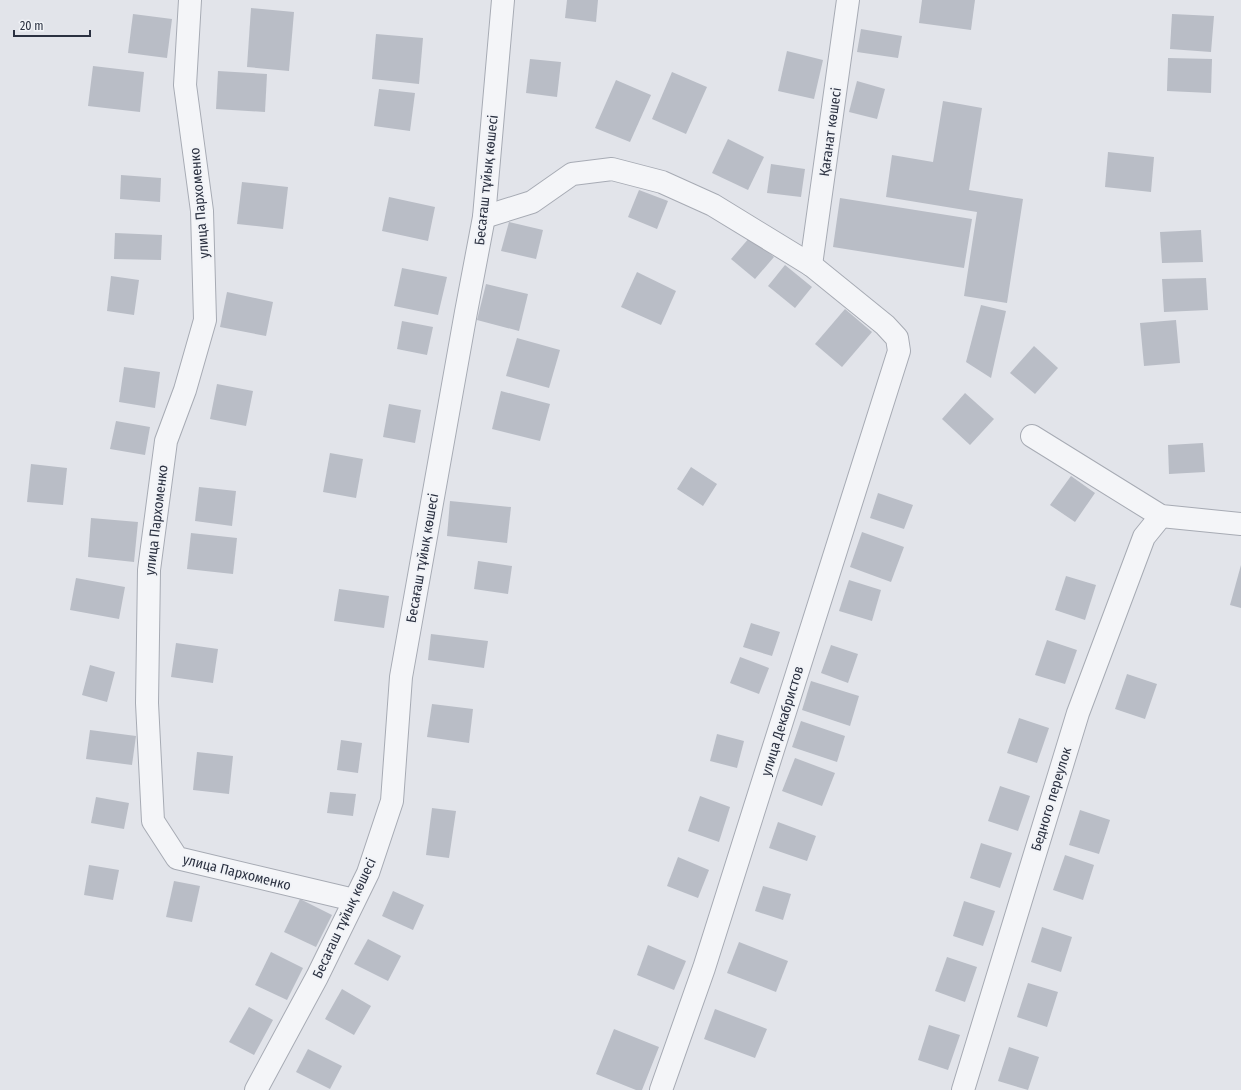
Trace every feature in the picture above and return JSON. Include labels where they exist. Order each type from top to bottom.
[{"type":"street","name":"улица Пархоменко","points":[[190,0],[185,85],[202,211],[205,320],[185,390],[166,441],[150,570],[147,703],[152,820],[177,858],[354,900]]},
{"type":"street","name":"Бесағаш тұйық көшесі","points":[[256,1090],[317,977],[368,873],[392,801],[401,677],[464,320],[484,217],[503,0]]},
{"type":"street","name":"Қағанат көшесі","points":[[811,265],[848,0]]},
{"type":"street","points":[[484,217],[532,202],[572,174],[612,169],[662,182],[713,205],[811,265]]},
{"type":"street","name":"улица Декабристов","points":[[661,1090],[704,968],[899,351],[897,338],[885,325],[811,265]]},
{"type":"street","points":[[1032,436],[1160,516],[1241,524]]},
{"type":"street","name":"Бедного переулок","points":[[963,1090],[1078,713],[1144,537],[1160,516]]},
{"type":"building","points":[[567,0],[598,0],[596,22],[565,18]]},
{"type":"building","points":[[922,0],[975,0],[971,30],[919,23]]},
{"type":"building","points":[[251,8],[294,12],[289,71],[247,67]]},
{"type":"building","points":[[133,14],[172,19],[167,58],[128,53]]},
{"type":"building","points":[[1172,14],[1214,16],[1211,52],[1170,49]]},
{"type":"building","points":[[861,29],[902,36],[898,58],[857,52]]},
{"type":"building","points":[[376,34],[423,38],[419,84],[372,79]]},
{"type":"building","points":[[787,51],[823,60],[814,99],[778,91]]},
{"type":"building","points":[[1168,58],[1212,59],[1211,93],[1167,91]]},
{"type":"building","points":[[530,59],[561,62],[557,97],[526,93]]},
{"type":"building","points":[[93,66],[144,72],[140,112],[88,106]]},
{"type":"building","points":[[218,71],[267,74],[265,112],[216,109]]},
{"type":"building","points":[[672,72],[707,87],[686,134],[652,119]]},
{"type":"building","points":[[616,80],[651,95],[630,142],[595,128]]},
{"type":"building","points":[[857,81],[885,89],[877,119],[849,112]]},
{"type":"building","points":[[379,89],[415,93],[410,131],[374,126]]},
{"type":"building","points":[[943,101],[982,108],[969,190],[1023,199],[1007,303],[964,296],[977,212],[886,197],[892,155],[933,162]]},
{"type":"building","points":[[728,139],[764,157],[748,190],[712,173]]},
{"type":"building","points":[[1108,152],[1154,157],[1151,192],[1105,187]]},
{"type":"building","points":[[771,164],[805,169],[801,197],[767,193]]},
{"type":"building","points":[[121,175],[161,178],[160,202],[120,199]]},
{"type":"building","points":[[242,182],[288,187],[283,229],[237,224]]},
{"type":"building","points":[[639,190],[668,201],[657,229],[628,217]]},
{"type":"building","points":[[389,197],[435,207],[428,241],[382,231]]},
{"type":"building","points":[[840,198],[972,219],[964,268],[833,247]]},
{"type":"building","points":[[509,222],[543,230],[536,259],[501,251]]},
{"type":"building","points":[[1201,230],[1203,262],[1162,263],[1160,232]]},
{"type":"building","points":[[115,233],[162,235],[161,260],[114,259]]},
{"type":"building","points":[[750,237],[774,257],[755,279],[731,259]]},
{"type":"building","points":[[785,265],[812,287],[795,308],[768,286]]},
{"type":"building","points":[[402,268],[447,277],[438,315],[394,306]]},
{"type":"building","points":[[637,272],[676,291],[661,325],[621,307]]},
{"type":"building","points":[[111,276],[139,280],[134,315],[107,311]]},
{"type":"building","points":[[1206,278],[1208,310],[1164,312],[1162,279]]},
{"type":"building","points":[[486,284],[528,294],[519,331],[477,320]]},
{"type":"building","points":[[227,292],[273,302],[266,336],[220,327]]},
{"type":"building","points":[[981,305],[1006,311],[991,378],[966,362]]},
{"type":"building","points":[[845,309],[872,332],[842,367],[815,344]]},
{"type":"building","points":[[1176,320],[1180,363],[1144,366],[1140,323]]},
{"type":"building","points":[[402,321],[433,327],[427,355],[397,349]]},
{"type":"building","points":[[517,338],[560,350],[549,388],[506,376]]},
{"type":"building","points":[[1034,346],[1058,368],[1035,394],[1010,373]]},
{"type":"building","points":[[124,367],[160,372],[155,408],[119,402]]},
{"type":"building","points":[[217,384],[253,391],[246,426],[210,419]]},
{"type":"building","points":[[501,391],[550,404],[540,441],[492,429]]},
{"type":"building","points":[[965,393],[994,419],[970,445],[942,419]]},
{"type":"building","points":[[389,404],[421,410],[415,443],[383,437]]},
{"type":"building","points":[[116,421],[150,427],[145,455],[110,449]]},
{"type":"building","points":[[1203,443],[1205,472],[1169,474],[1168,445]]},
{"type":"building","points":[[330,453],[363,459],[356,498],[323,492]]},
{"type":"building","points":[[31,464],[67,468],[63,505],[27,502]]},
{"type":"building","points":[[691,467],[717,484],[703,506],[677,489]]},
{"type":"building","points":[[1071,476],[1095,493],[1075,522],[1050,505]]},
{"type":"building","points":[[199,487],[236,491],[232,526],[195,521]]},
{"type":"building","points":[[878,493],[913,505],[904,529],[870,518]]},
{"type":"building","points":[[450,501],[511,507],[507,543],[447,536]]},
{"type":"building","points":[[91,518],[138,522],[134,562],[88,557]]},
{"type":"building","points":[[862,532],[904,547],[891,582],[850,567]]},
{"type":"building","points":[[191,533],[237,538],[233,574],[187,569]]},
{"type":"building","points":[[478,561],[512,566],[508,594],[474,589]]},
{"type":"building","points":[[1241,565],[1241,608],[1230,605]]},
{"type":"building","points":[[1066,576],[1096,585],[1085,620],[1055,610]]},
{"type":"building","points":[[76,578],[125,587],[119,619],[70,610]]},
{"type":"building","points":[[849,580],[881,590],[872,621],[839,611]]},
{"type":"building","points":[[339,589],[389,596],[384,628],[334,621]]},
{"type":"building","points":[[751,623],[780,632],[772,656],[743,647]]},
{"type":"building","points":[[431,634],[488,641],[484,668],[428,660]]},
{"type":"building","points":[[1047,640],[1077,650],[1065,684],[1035,675]]},
{"type":"building","points":[[176,643],[218,649],[213,683],[171,677]]},
{"type":"building","points":[[831,645],[858,654],[848,683],[821,673]]},
{"type":"building","points":[[740,657],[769,668],[759,694],[730,683]]},
{"type":"building","points":[[90,665],[115,672],[107,702],[82,695]]},
{"type":"building","points":[[1127,674],[1157,684],[1145,719],[1115,709]]},
{"type":"building","points":[[811,681],[859,696],[850,726],[802,710]]},
{"type":"building","points":[[432,704],[473,709],[469,743],[427,737]]},
{"type":"building","points":[[1019,718],[1049,728],[1037,763],[1007,753]]},
{"type":"building","points":[[801,721],[845,736],[837,762],[792,747]]},
{"type":"building","points":[[90,730],[136,736],[132,765],[86,759]]},
{"type":"building","points":[[717,734],[744,741],[737,768],[710,761]]},
{"type":"building","points":[[341,740],[362,743],[358,773],[337,770]]},
{"type":"building","points":[[197,752],[233,756],[229,794],[193,790]]},
{"type":"building","points":[[795,758],[835,773],[822,806],[782,791]]},
{"type":"building","points":[[1000,786],[1030,796],[1018,831],[988,821]]},
{"type":"building","points":[[330,792],[356,794],[353,816],[327,813]]},
{"type":"building","points":[[700,796],[730,807],[719,842],[688,831]]},
{"type":"building","points":[[96,797],[129,803],[124,829],[91,823]]},
{"type":"building","points":[[432,808],[456,811],[449,858],[426,855]]},
{"type":"building","points":[[1080,810],[1110,820],[1099,854],[1069,845]]},
{"type":"building","points":[[778,822],[816,836],[807,861],[769,848]]},
{"type":"building","points":[[981,843],[1012,853],[1000,888],[970,878]]},
{"type":"building","points":[[1065,855],[1094,865],[1083,900],[1053,890]]},
{"type":"building","points":[[678,857],[709,870],[698,898],[667,886]]},
{"type":"building","points":[[89,865],[119,870],[113,900],[84,895]]},
{"type":"building","points":[[174,881],[200,886],[192,922],[166,917]]},
{"type":"building","points":[[763,886],[791,894],[783,920],[755,911]]},
{"type":"building","points":[[393,891],[424,905],[413,930],[382,916]]},
{"type":"building","points":[[300,899],[332,915],[316,947],[284,932]]},
{"type":"building","points":[[964,901],[995,911],[983,946],[953,936]]},
{"type":"building","points":[[1042,927],[1072,937],[1061,972],[1031,962]]},
{"type":"building","points":[[368,939],[401,956],[388,981],[354,964]]},
{"type":"building","points":[[739,942],[788,961],[776,992],[727,973]]},
{"type":"building","points":[[648,945],[686,961],[674,990],[637,975]]},
{"type":"building","points":[[271,952],[303,968],[287,1000],[255,985]]},
{"type":"building","points":[[947,957],[977,967],[965,1002],[935,991]]},
{"type":"building","points":[[1028,983],[1058,992],[1047,1027],[1017,1017]]},
{"type":"building","points":[[342,989],[371,1006],[354,1035],[325,1019]]},
{"type":"building","points":[[249,1007],[273,1020],[254,1055],[229,1042]]},
{"type":"building","points":[[715,1009],[767,1029],[755,1058],[704,1039]]},
{"type":"building","points":[[929,1025],[960,1035],[948,1070],[918,1060]]},
{"type":"building","points":[[614,1029],[659,1047],[642,1090],[636,1090],[596,1074]]},
{"type":"building","points":[[1009,1047],[1039,1057],[1028,1090],[998,1081]]},
{"type":"building","points":[[308,1049],[342,1066],[330,1089],[296,1072]]}]
